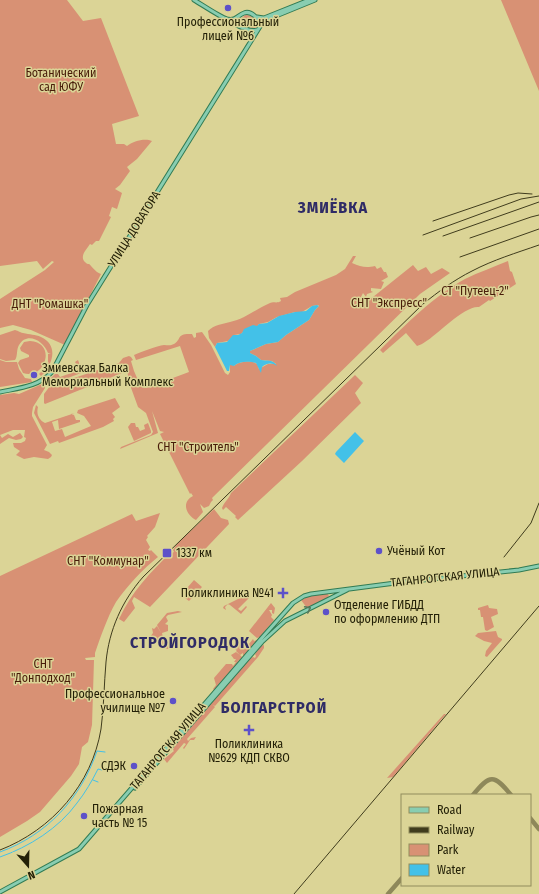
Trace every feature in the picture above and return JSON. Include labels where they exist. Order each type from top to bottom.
[{"type":"main road","points":[[191,0],[227,20],[253,31],[258,29],[261,24],[271,18],[315,0]]},
{"type":"main road","points":[[194,0],[227,19],[235,18],[247,12],[257,17],[264,18],[309,0]]},
{"type":"main road","points":[[240,16],[240,22],[243,27]]},
{"type":"main road","points":[[257,17],[261,24]]},
{"type":"main road","name":"УЛИЦА ДОВАТОРА","points":[[0,392],[33,385],[45,379],[52,372],[86,305],[258,29]]},
{"type":"main road","points":[[248,30],[251,35],[251,41]]},
{"type":"main road","name":"ТАГАНРОГСКАЯ УЛИЦА","points":[[18,884],[77,851],[84,845],[278,619],[293,603],[304,596],[427,579],[520,570],[539,566]]},
{"type":"main road","name":"ТАГАНРОГСКАЯ УЛИЦА","points":[[0,893],[78,853],[262,642],[282,623],[335,595],[351,589]]},
{"type":"main road","points":[[334,591],[332,594],[335,595]]},
{"type":"main road","points":[[326,592],[329,595],[328,599]]},
{"type":"main road","points":[[284,613],[284,618],[289,619]]},
{"type":"main road","points":[[278,619],[282,618],[282,623]]},
{"type":"green space","points":[[0,0],[67,0],[83,21],[101,18],[139,116],[112,124],[116,144],[124,144],[127,146],[139,140],[152,141],[137,159],[127,167],[130,171],[120,185],[115,189],[122,193],[117,209],[112,207],[109,216],[111,217],[99,241],[96,241],[92,245],[90,244],[83,255],[83,260],[101,274],[65,345],[31,330],[13,325],[0,328],[0,299],[45,270],[54,262],[52,261],[43,269],[37,261],[0,266]]},
{"type":"green space","points":[[501,0],[539,0],[539,91]]},
{"type":"green space","points":[[245,15],[255,19],[258,25],[257,28],[251,29],[243,24],[241,19]]},
{"type":"green space","points":[[353,256],[356,256],[352,263],[364,267],[375,266],[377,269],[381,267],[384,272],[386,272],[388,277],[381,281],[384,282],[381,289],[371,288],[371,291],[373,292],[367,294],[366,297],[363,293],[361,297],[357,299],[363,305],[413,265],[418,271],[426,267],[431,274],[442,268],[450,273],[420,294],[212,498],[213,500],[209,506],[204,508],[200,504],[203,512],[196,520],[187,512],[186,508],[187,502],[193,496],[191,493],[190,494],[160,434],[164,432],[160,431],[152,411],[158,433],[120,449],[121,447],[151,435],[153,432],[146,413],[138,407],[130,385],[124,385],[124,383],[128,380],[127,371],[45,404],[44,403],[44,394],[50,386],[119,363],[123,358],[129,356],[133,360],[131,361],[141,387],[146,388],[189,372],[180,346],[136,360],[134,355],[164,345],[173,345],[181,335],[184,334],[192,334],[194,338],[196,337],[196,333],[202,332],[211,345],[225,373],[228,375],[231,364],[234,366],[241,363],[253,362],[256,363],[259,369],[268,364],[276,364],[272,361],[261,360],[250,353],[250,351],[266,344],[278,342],[309,320],[319,306],[318,305],[312,306],[302,312],[295,312],[277,317],[268,322],[259,324],[257,327],[250,327],[241,334],[234,335],[228,341],[217,343],[215,347],[209,338],[208,331],[215,326],[241,319],[270,303],[281,301],[280,298],[287,297],[295,292],[336,275],[345,269]]},
{"type":"green space","name":"СТ \"Путеец-2\"","points":[[508,261],[510,271],[512,272],[516,284],[479,307],[473,308],[459,315],[422,344],[417,346],[406,333],[383,353],[380,350],[431,302],[453,286],[465,279]]},
{"type":"green space","points":[[15,330],[39,336],[50,345],[52,350],[51,361],[41,376],[39,374],[47,363],[49,363],[48,354],[51,354],[48,353],[43,345],[35,339],[31,338],[22,341],[18,347],[15,360],[6,361],[0,359],[0,335]]},
{"type":"green space","points":[[30,341],[39,343],[44,348],[46,354],[42,367],[37,372],[30,374],[23,373],[18,363],[20,360],[29,357],[29,355],[21,351],[20,348],[24,342]]},
{"type":"green space","points":[[0,360],[6,362],[17,362],[19,369],[25,378],[31,379],[32,382],[0,387]]},
{"type":"green space","points":[[78,360],[82,371],[81,373],[52,384],[50,383],[49,380],[55,374],[58,374],[60,377],[77,371],[78,367],[75,362]]},
{"type":"green space","points":[[355,375],[363,383],[355,393],[361,403],[302,461],[238,520],[235,517],[236,516],[226,507],[223,510],[222,508],[231,493]]},
{"type":"green space","points":[[44,384],[45,388],[33,407],[32,416],[47,445],[44,450],[52,455],[51,457],[48,459],[34,457],[24,459],[16,455],[20,451],[14,447],[13,443],[21,443],[25,441],[25,430],[13,430],[0,435],[0,395],[14,393],[19,394]]},
{"type":"green space","points":[[115,398],[120,407],[112,413],[115,417],[113,419],[114,421],[103,427],[59,443],[58,441],[50,444],[34,413],[36,405],[38,407],[38,416],[45,423],[72,414],[76,420],[80,420],[80,422],[59,429],[58,420],[52,422],[55,431],[62,429],[65,437],[91,426],[84,416],[77,413],[78,410]]},
{"type":"green space","points":[[131,423],[135,423],[136,427],[138,427],[140,431],[145,429],[144,425],[148,423],[151,433],[134,441],[128,427]]},
{"type":"green space","points":[[20,433],[23,437],[16,440],[9,438],[0,444],[0,435],[2,438],[8,434],[13,437]]},
{"type":"green space","points":[[214,509],[221,518],[228,520],[229,524],[150,607],[134,597],[132,601],[135,608],[124,622],[119,619],[136,591],[149,575],[171,552],[174,552],[173,550],[177,544]]},
{"type":"green space","points":[[160,513],[155,527],[147,536],[148,537],[146,540],[150,547],[148,550],[151,550],[158,557],[120,596],[107,621],[95,653],[95,657],[85,658],[86,660],[94,660],[92,725],[88,742],[82,747],[79,764],[71,776],[40,812],[0,837],[0,576],[132,514],[136,521]]},
{"type":"green space","points":[[194,580],[202,587],[189,601],[181,595]]},
{"type":"green space","points":[[327,593],[329,596],[327,598],[307,608],[301,600],[311,595]]},
{"type":"green space","points":[[244,596],[249,598],[238,609],[241,611],[246,606],[247,607],[241,614],[228,604]]},
{"type":"green space","points":[[271,603],[275,608],[274,614],[272,613],[272,610],[269,610],[272,615],[271,617],[274,620],[260,637],[257,638],[249,631]]},
{"type":"green space","points":[[488,605],[489,608],[497,609],[498,614],[491,617],[494,627],[487,631],[485,630],[483,617],[481,617],[480,610],[478,610],[478,608]]},
{"type":"green space","points":[[178,611],[182,612],[168,615],[166,617],[168,621],[165,624],[168,625],[168,631],[162,633],[164,642],[172,641],[171,639],[174,638],[176,640],[173,640],[171,643],[172,648],[167,649],[150,637],[153,633],[152,628],[154,629],[157,626],[161,633],[157,625],[167,613]]},
{"type":"green space","points":[[496,631],[498,637],[502,640],[487,657],[485,656],[486,651],[492,643],[475,636],[478,633]]},
{"type":"green space","points":[[244,638],[244,641],[247,644],[249,644],[253,639],[254,641],[258,641],[245,656],[243,656],[243,653],[240,655],[236,651],[239,647],[236,650],[235,648]]},
{"type":"green space","points":[[264,645],[264,648],[258,657],[215,706],[213,705],[215,707],[187,739],[188,741],[191,738],[196,737],[194,740],[190,740],[184,749],[183,748],[186,744],[184,743],[167,763],[164,759],[174,751],[175,745],[211,703],[212,704],[211,702],[248,660],[253,657],[255,658],[255,654],[261,646]]},
{"type":"green space","points":[[236,652],[242,657],[242,659],[238,661],[239,663],[214,690],[213,689],[216,685],[214,678],[226,664],[232,664],[233,666],[236,662],[234,662],[236,659],[234,659],[231,655]]},
{"type":"green space","points":[[444,714],[446,714],[393,777],[387,778]]},
{"type":"water","points":[[312,306],[319,306],[309,320],[278,342],[266,344],[250,351],[250,353],[261,360],[272,361],[277,366],[271,364],[265,365],[262,367],[261,373],[256,363],[244,362],[234,366],[230,365],[229,371],[227,371],[215,347],[217,343],[227,342],[233,335],[242,333],[244,329],[253,325],[257,326],[259,324],[267,323],[279,316],[306,311]]},
{"type":"water","points":[[355,432],[364,441],[344,463],[335,454]]},
{"type":"waterway","points":[[0,852],[33,836],[60,813],[82,784],[97,751],[105,752]]},
{"type":"waterway","points":[[0,857],[22,848],[43,836],[61,821],[80,799],[98,769],[102,770]]},
{"type":"waterway","points":[[93,780],[98,782]]},
{"type":"taxiway","points":[[474,794],[484,783],[492,779],[500,783],[510,794]]},
{"type":"taxiway","points":[[531,819],[539,829]]},
{"type":"taxiway","points":[[388,894],[401,879]]},
{"type":"railway","points":[[433,221],[509,195],[518,193],[532,194]]},
{"type":"railway","points":[[423,235],[521,199],[539,196]]},
{"type":"railway","points":[[443,236],[539,202]]},
{"type":"railway","points":[[470,238],[539,215]]},
{"type":"railway","points":[[460,257],[539,229]]},
{"type":"railway","points":[[0,850],[19,841],[52,817],[67,803],[89,768],[101,729],[106,662],[113,627],[123,606],[143,577],[423,304],[446,286],[472,271],[496,260],[539,245]]},
{"type":"railway","points":[[504,557],[531,523],[539,503]]},
{"type":"railway","points":[[294,894],[539,606]]},
{"type":"place","name":"Профессиональный лицей №6","points":[[228,8]]},
{"type":"place","name":"Змиевская Балка Мемориальный Комплекс","points":[[34,375]]},
{"type":"place","name":"Учёный Кот","points":[[379,551]]},
{"type":"place","name":"1337 км","points":[[167,553]]},
{"type":"place","name":"Поликлиника №41","points":[[283,593]]},
{"type":"place","name":"Отделение ГИБДД по оформлению ДТП","points":[[326,612]]},
{"type":"place","name":"Профессиональное училище №7","points":[[173,701]]},
{"type":"place","name":"Поликлиника №629 КДП СКВО","points":[[249,730]]},
{"type":"place","name":"СДЭК","points":[[134,766]]},
{"type":"place","name":"Пожарная часть № 15","points":[[84,816]]},
{"type":"district","name":"ЗМИЁВКА","points":[[333,207]]},
{"type":"district","name":"СТРОЙГОРОДОК","points":[[190,642]]},
{"type":"district","name":"БОЛГАРСТРОЙ","points":[[274,707]]},
{"type":"park label","name":"Ботанический сад ЮФУ","points":[[61,80]]},
{"type":"park label","name":"СНТ \"Экспресс\"","points":[[389,303]]},
{"type":"park label","name":"ДНТ \"Ромашка\"","points":[[50,304]]},
{"type":"park label","name":"СНТ \"Строитель\"","points":[[198,447]]},
{"type":"park label","name":"СНТ \"Коммунар\"","points":[[108,561]]},
{"type":"park label","name":"СНТ \"Донподход\"","points":[[43,671]]}]
